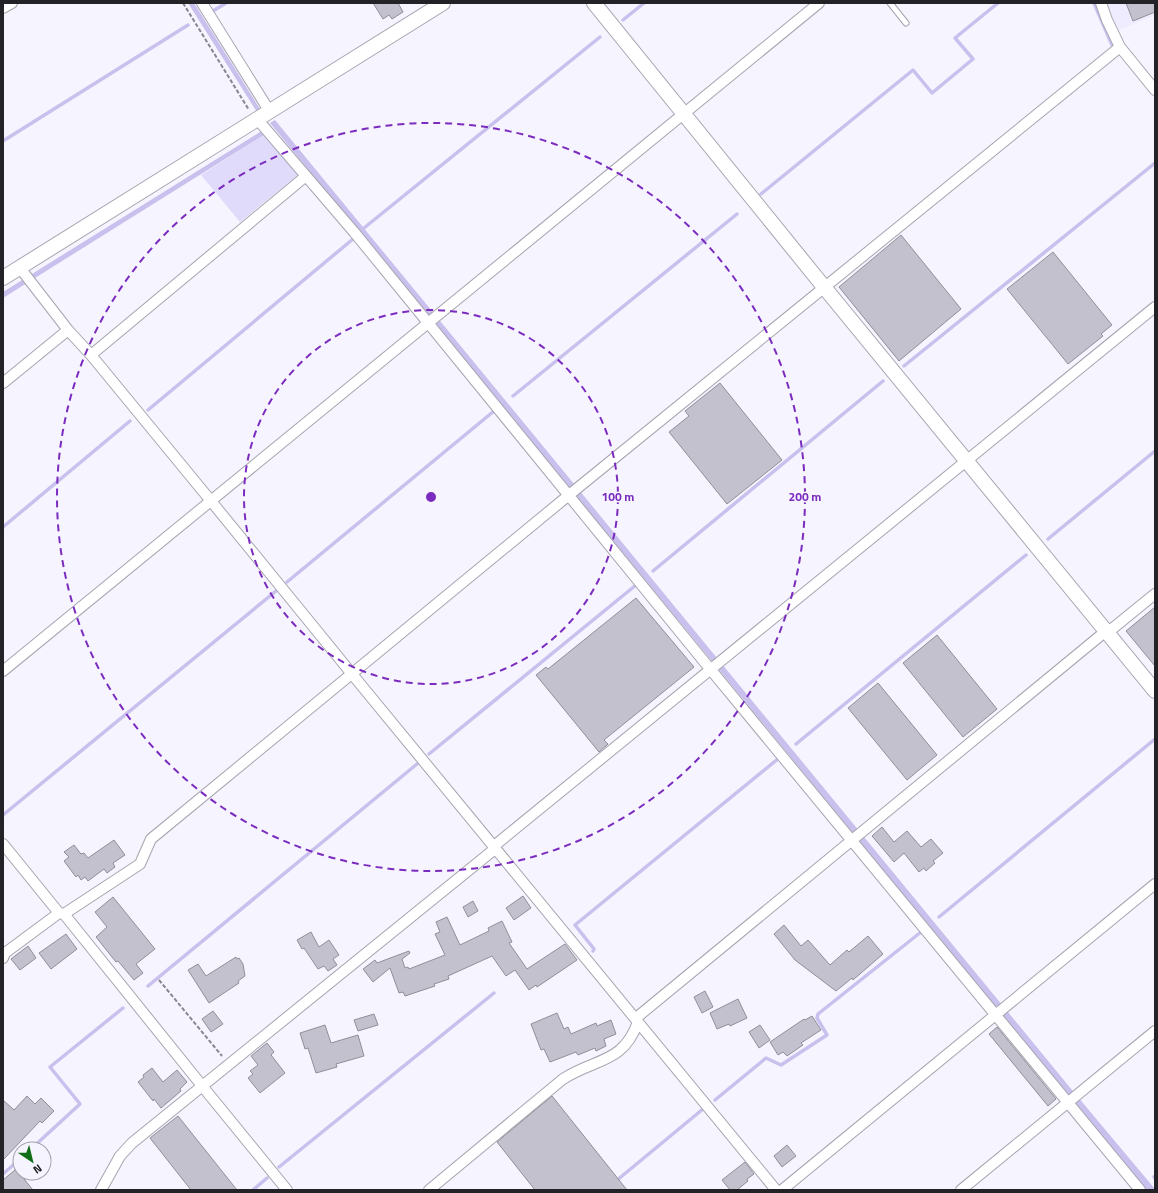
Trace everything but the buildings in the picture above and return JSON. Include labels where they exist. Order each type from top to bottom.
[{"type":"street","points":[[3,8],[12,3]]},
{"type":"street","points":[[202,3],[270,112]]},
{"type":"street","points":[[3,278],[23,271],[257,120],[443,3]]},
{"type":"street","points":[[594,3],[824,287],[1155,691]]},
{"type":"street","points":[[3,671],[819,3]]},
{"type":"street","points":[[1101,3],[1107,20],[1120,47],[1155,90]]},
{"type":"street","points":[[3,958],[5,953],[62,913],[140,864],[151,839],[573,491],[1120,47]]},
{"type":"street","points":[[257,120],[432,319],[716,666],[853,839],[1000,1011],[1072,1099],[1140,1190]]},
{"type":"street","points":[[91,355],[306,176]]},
{"type":"street","points":[[23,271],[68,330],[91,355],[776,1190]]},
{"type":"street","points":[[101,1190],[120,1156],[132,1143],[203,1087],[1155,307]]},
{"type":"street","points":[[3,383],[68,330]]},
{"type":"street","points":[[429,1190],[563,1079],[581,1069],[605,1061],[617,1053],[628,1042],[634,1033],[637,1020],[853,839],[1155,594]]},
{"type":"street","points":[[3,844],[62,913],[287,1190]]},
{"type":"street","points":[[782,1190],[1155,884]]},
{"type":"street","points":[[961,1190],[1155,1031]]},
{"type":"lane","points":[[890,3],[906,23]]},
{"type":"path","points":[[183,3],[257,120]]},
{"type":"path","points":[[159,980],[229,1065]]},
{"type":"shaded area","points":[[188,3],[194,3],[260,109],[257,112]]},
{"type":"shaded area","points":[[1106,3],[1155,3],[1155,15],[1117,31]]},
{"type":"shaded area","points":[[275,120],[1155,1190],[1146,1190],[270,123]]},
{"type":"shaded area","points":[[263,131],[265,134],[3,298],[3,292]]},
{"type":"shaded area","points":[[265,134],[299,174],[240,222],[201,175]]},
{"type":"waterway","points":[[213,11],[226,3]]},
{"type":"waterway","points":[[623,20],[644,3]]},
{"type":"waterway","points":[[761,194],[913,70],[932,93],[973,59],[955,38],[998,3]]},
{"type":"waterway","points":[[1094,3],[1112,45]]},
{"type":"waterway","points":[[3,141],[188,25]]},
{"type":"waterway","points":[[364,228],[600,37]]},
{"type":"waterway","points":[[904,366],[1155,163]]},
{"type":"waterway","points":[[513,396],[737,214]]},
{"type":"waterway","points":[[148,410],[353,239]]},
{"type":"waterway","points":[[653,571],[883,381]]},
{"type":"waterway","points":[[287,582],[494,411]]},
{"type":"waterway","points":[[3,527],[130,421]]},
{"type":"waterway","points":[[1048,539],[1155,451]]},
{"type":"waterway","points":[[796,744],[1026,555]]},
{"type":"waterway","points":[[429,754],[636,585]]},
{"type":"waterway","points":[[3,815],[276,591]]},
{"type":"waterway","points":[[939,917],[1155,739]]},
{"type":"waterway","points":[[593,951],[594,949],[575,925],[779,758]]},
{"type":"waterway","points":[[148,986],[417,764]]},
{"type":"waterway","points":[[715,1100],[766,1058],[781,1065],[827,1035],[817,1018],[818,1014],[921,932]]},
{"type":"waterway","points":[[279,1167],[494,993]]},
{"type":"waterway","points":[[40,1141],[80,1104],[50,1067],[123,1008]]},
{"type":"waterway","points":[[616,1181],[703,1109]]},
{"type":"waterway","points":[[3,1174],[12,1166]]},
{"type":"waterway","points":[[253,1190],[267,1178]]}]
